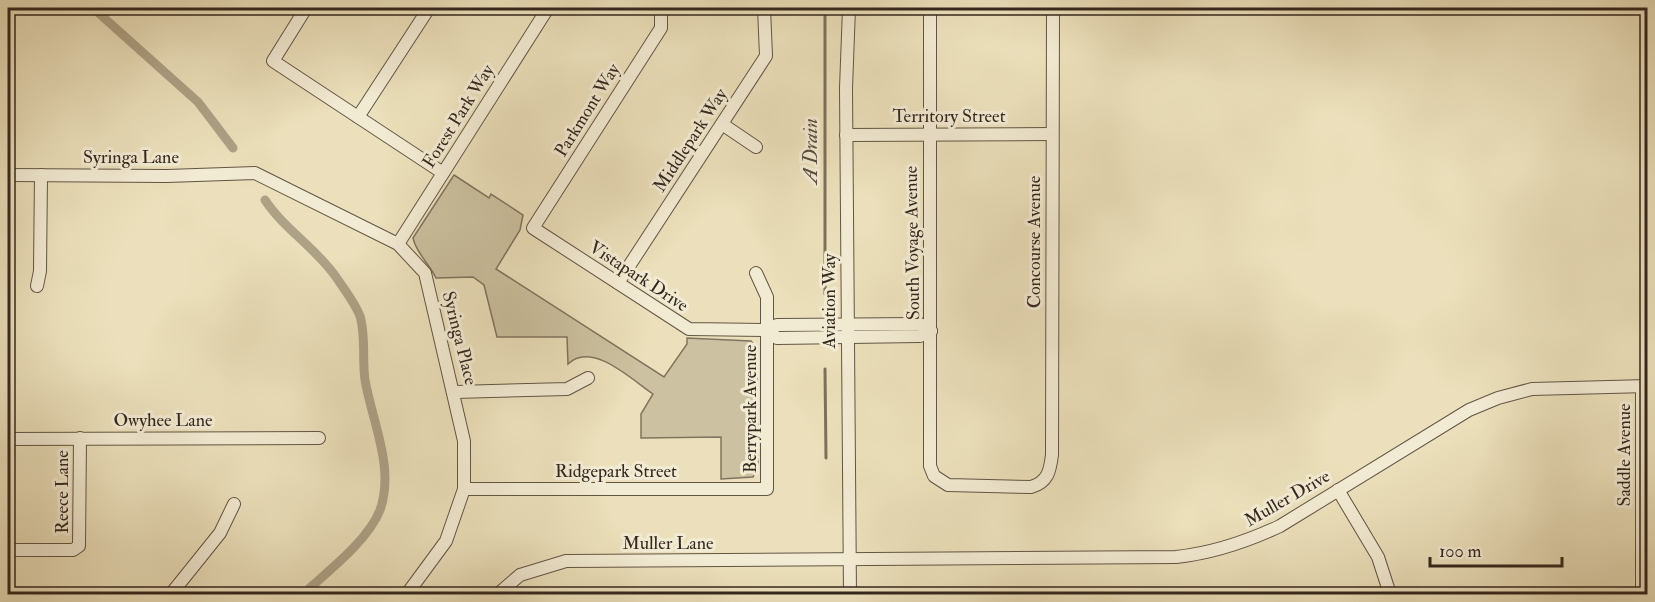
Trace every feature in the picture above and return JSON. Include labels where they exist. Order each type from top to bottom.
[{"type":"street","points":[[306,8],[273,61],[443,173]]},
{"type":"street","points":[[358,117],[429,8]]},
{"type":"street","name":"Forest Park Way","points":[[398,244],[548,8]]},
{"type":"street","name":"Parkmont Way","points":[[533,228],[661,28],[661,8]]},
{"type":"street","name":"Middlepark Way","points":[[618,283],[766,56],[764,8]]},
{"type":"street","name":"Aviation Way","points":[[849,8],[846,135],[850,594]]},
{"type":"street","name":"South Voyage Avenue","points":[[930,8],[929,453],[934,476]]},
{"type":"street","name":"Concourse Avenue","points":[[934,476],[948,485],[1019,487],[1040,484],[1048,476],[1052,455],[1053,8]]},
{"type":"street","points":[[722,124],[756,147]]},
{"type":"street","name":"Territory Street","points":[[846,135],[1052,134]]},
{"type":"street","name":"Syringa Lane","points":[[8,175],[255,173]]},
{"type":"street","name":"Syringa Place","points":[[255,173],[398,244],[426,273],[455,392],[464,441],[464,489],[446,541],[406,594]]},
{"type":"street","points":[[37,286],[40,271],[41,175]]},
{"type":"street","name":"Vistapark Drive","points":[[533,228],[689,329],[768,330],[777,325],[847,331],[920,324],[931,332]]},
{"type":"street","name":"Berrypark Avenue","points":[[756,273],[767,297],[767,489]]},
{"type":"street","points":[[455,392],[567,389],[588,378]]},
{"type":"street","name":"Muller Drive","points":[[849,560],[1176,557],[1210,553],[1249,541],[1280,526],[1469,410],[1498,398],[1532,389],[1644,387]]},
{"type":"street","name":"Saddle Avenue","points":[[1641,594],[1644,387]]},
{"type":"street","name":"Reece Lane","points":[[8,550],[73,550],[79,546],[80,438]]},
{"type":"street","name":"Owyhee Lane","points":[[8,439],[319,438]]},
{"type":"street","name":"Ridgepark Street","points":[[464,489],[767,489]]},
{"type":"street","points":[[1338,490],[1378,556],[1390,594]]},
{"type":"street","points":[[171,594],[220,533],[234,504]]},
{"type":"street","name":"Muller Lane","points":[[498,594],[520,575],[566,561],[849,560]]},
{"type":"shaded area","points":[[454,175],[489,198],[491,194],[523,215],[520,230],[496,269],[664,377],[687,344],[687,338],[751,341],[757,348],[758,469],[753,477],[721,479],[721,437],[641,438],[641,414],[653,394],[623,372],[600,359],[578,358],[568,364],[567,337],[497,337],[484,285],[473,277],[436,278],[413,238]]},
{"type":"waterway","points":[[93,8],[198,102],[233,148]]},
{"type":"waterway","name":"A Drain","points":[[825,8],[825,294]]},
{"type":"waterway","points":[[265,200],[281,220],[328,267],[358,311],[363,332],[365,380],[384,461],[384,494],[374,522],[357,544],[303,594]]},
{"type":"waterway","name":"A Drain","points":[[825,369],[826,458]]}]
